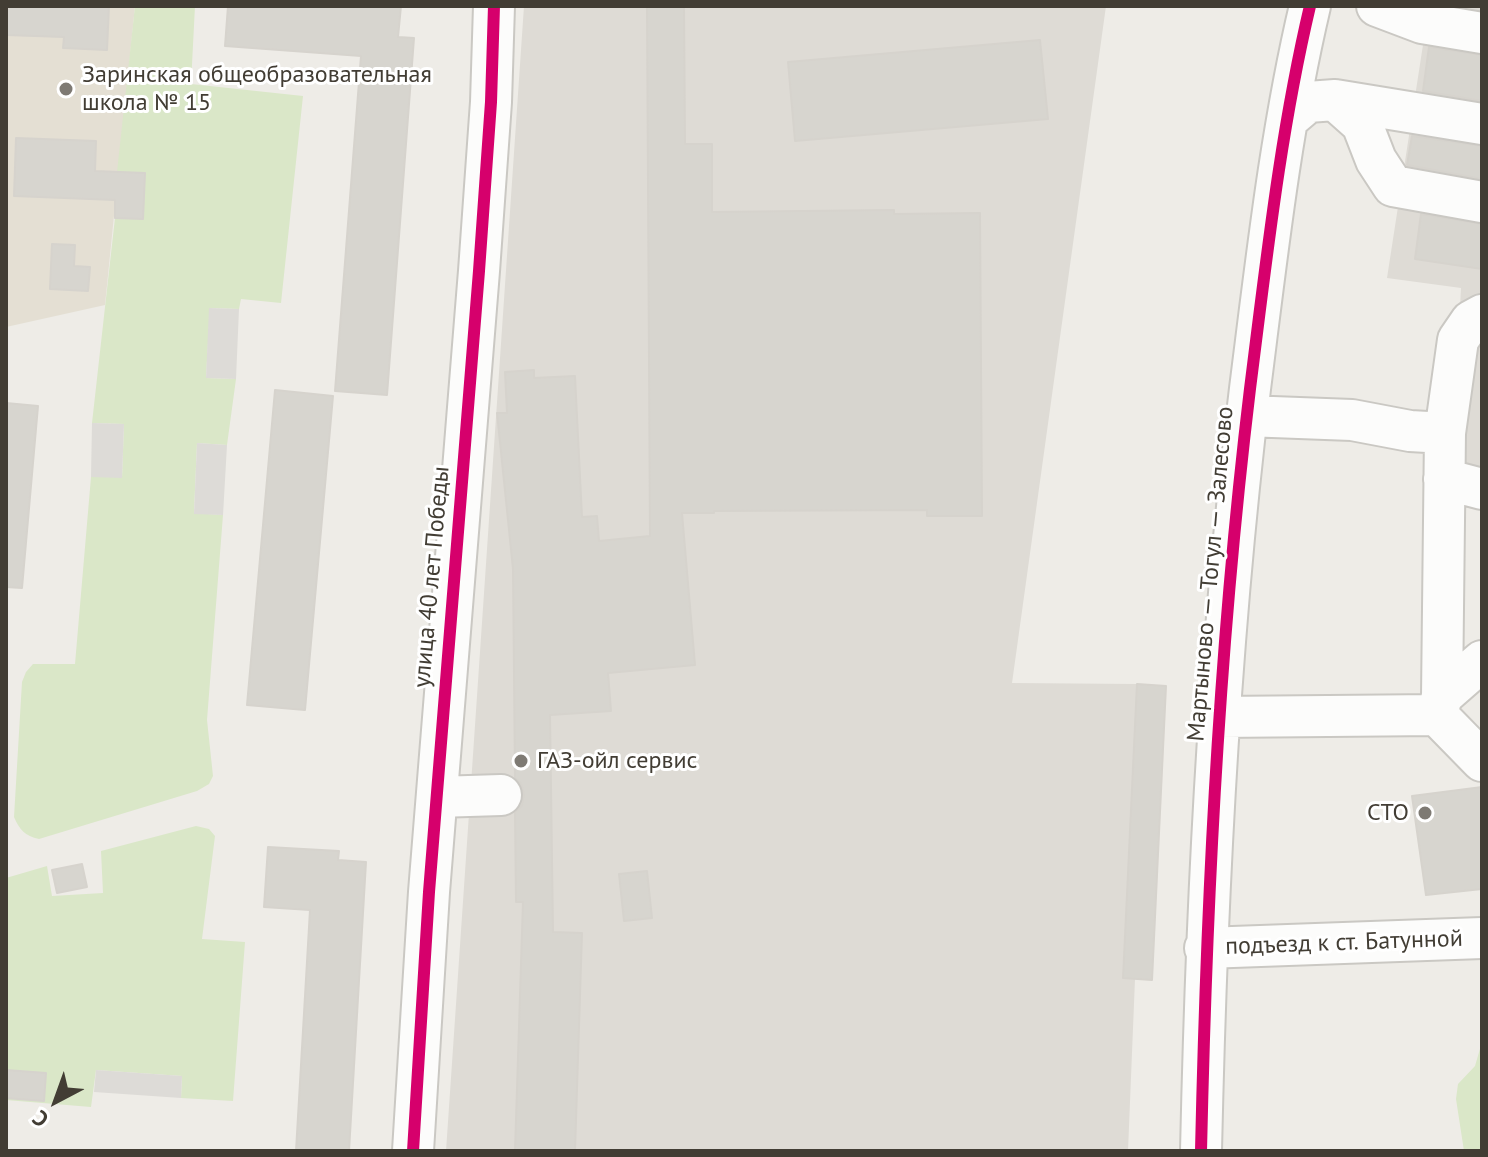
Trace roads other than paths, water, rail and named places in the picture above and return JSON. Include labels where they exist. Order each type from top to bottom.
[{"type":"street","name":"улица 40 лет Победы","points":[[413,1151],[437,797],[480,256],[494,6]]},
{"type":"street","name":"Мартыново — Тогул — Залесово","points":[[1201,1151],[1205,948],[1219,717],[1246,416],[1275,190],[1310,6]]},
{"type":"street","points":[[1377,6],[1422,23],[1482,33]]},
{"type":"street","points":[[1288,119],[1308,102],[1335,100],[1482,124]]},
{"type":"street","points":[[1335,100],[1362,124],[1376,160],[1393,186],[1482,202]]},
{"type":"street","points":[[1482,315],[1471,321],[1458,340],[1445,433],[1440,706],[1482,761]]},
{"type":"street","points":[[1246,416],[1352,420],[1410,431],[1445,433]]},
{"type":"street","points":[[1444,479],[1482,489]]},
{"type":"street","points":[[1440,706],[1482,661]]},
{"type":"street","points":[[1219,717],[1440,706],[1482,720]]},
{"type":"street","points":[[437,797],[501,795]]},
{"type":"street","name":"подъезд к ст. Батунной","points":[[1205,948],[1482,938]]},
{"type":"place","name":"Заринская общеобразовательная школа № 15","points":[[66,89]]},
{"type":"place","name":"ГАЗ-ойл сервис","points":[[521,761]]},
{"type":"place","name":"СТО","points":[[1425,813]]}]
